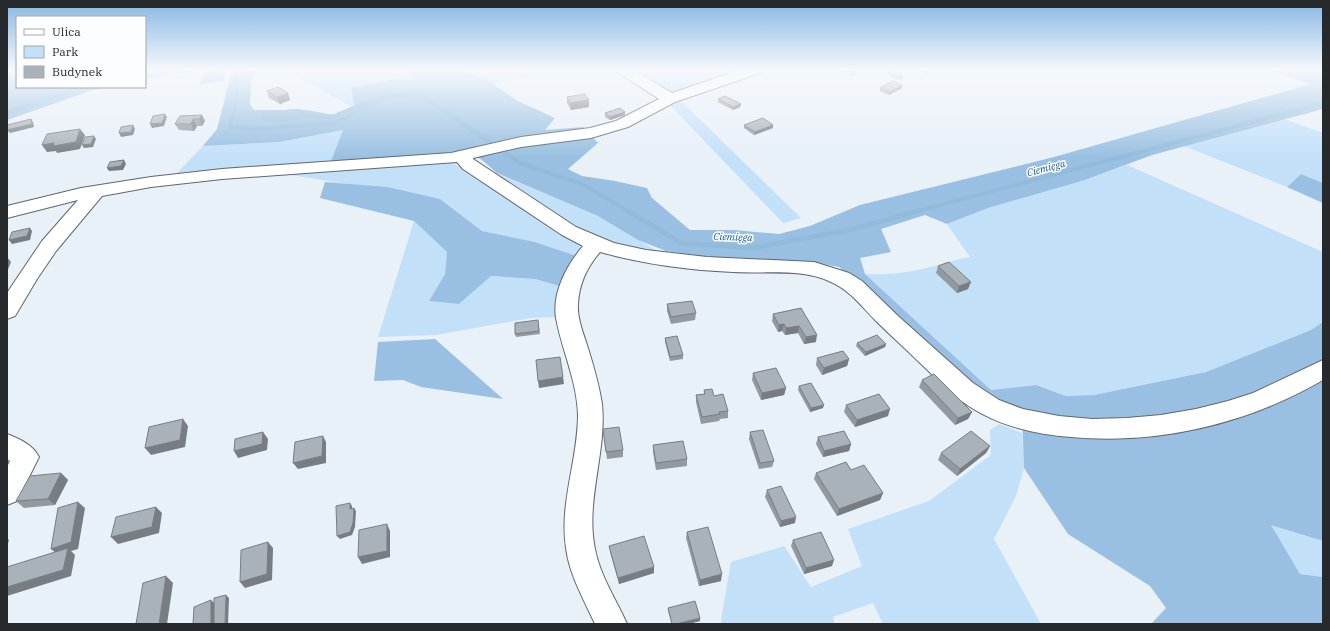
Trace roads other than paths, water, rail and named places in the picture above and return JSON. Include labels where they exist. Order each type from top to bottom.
[{"type":"street","points":[[7,212],[96,191],[186,177],[429,160],[464,156],[521,142],[604,130],[634,119],[669,99]]},
{"type":"street","points":[[464,156],[465,161],[469,165],[569,231],[595,245],[621,253],[671,260],[735,266],[806,266],[838,276],[855,286],[967,393],[1000,412],[1035,423],[1081,429],[1110,430],[1145,428],[1190,420],[1222,413],[1284,390],[1323,369]]},
{"type":"street","points":[[7,311],[46,251],[96,191]]},
{"type":"street","points":[[595,245],[583,258],[575,273],[568,288],[566,306],[567,317],[586,390],[590,415],[581,502],[580,548],[586,568],[611,624]]},
{"type":"street","points":[[7,445],[26,457],[7,493]]},
{"type":"waterway","name":"Ciemięga","points":[[7,113],[45,99]]},
{"type":"waterway","name":"Ciemięga","points":[[236,99],[230,127],[258,129],[335,123],[381,99]]},
{"type":"waterway","points":[[310,116],[332,117],[373,99]]},
{"type":"waterway","name":"Ciemięga","points":[[428,99],[520,163],[582,184],[630,212]]},
{"type":"waterway","name":"Ciemięga","points":[[914,212],[1323,103]]},
{"type":"waterway","name":"Ciemięga","points":[[628,211],[681,243],[753,248],[849,230],[918,211]]}]
